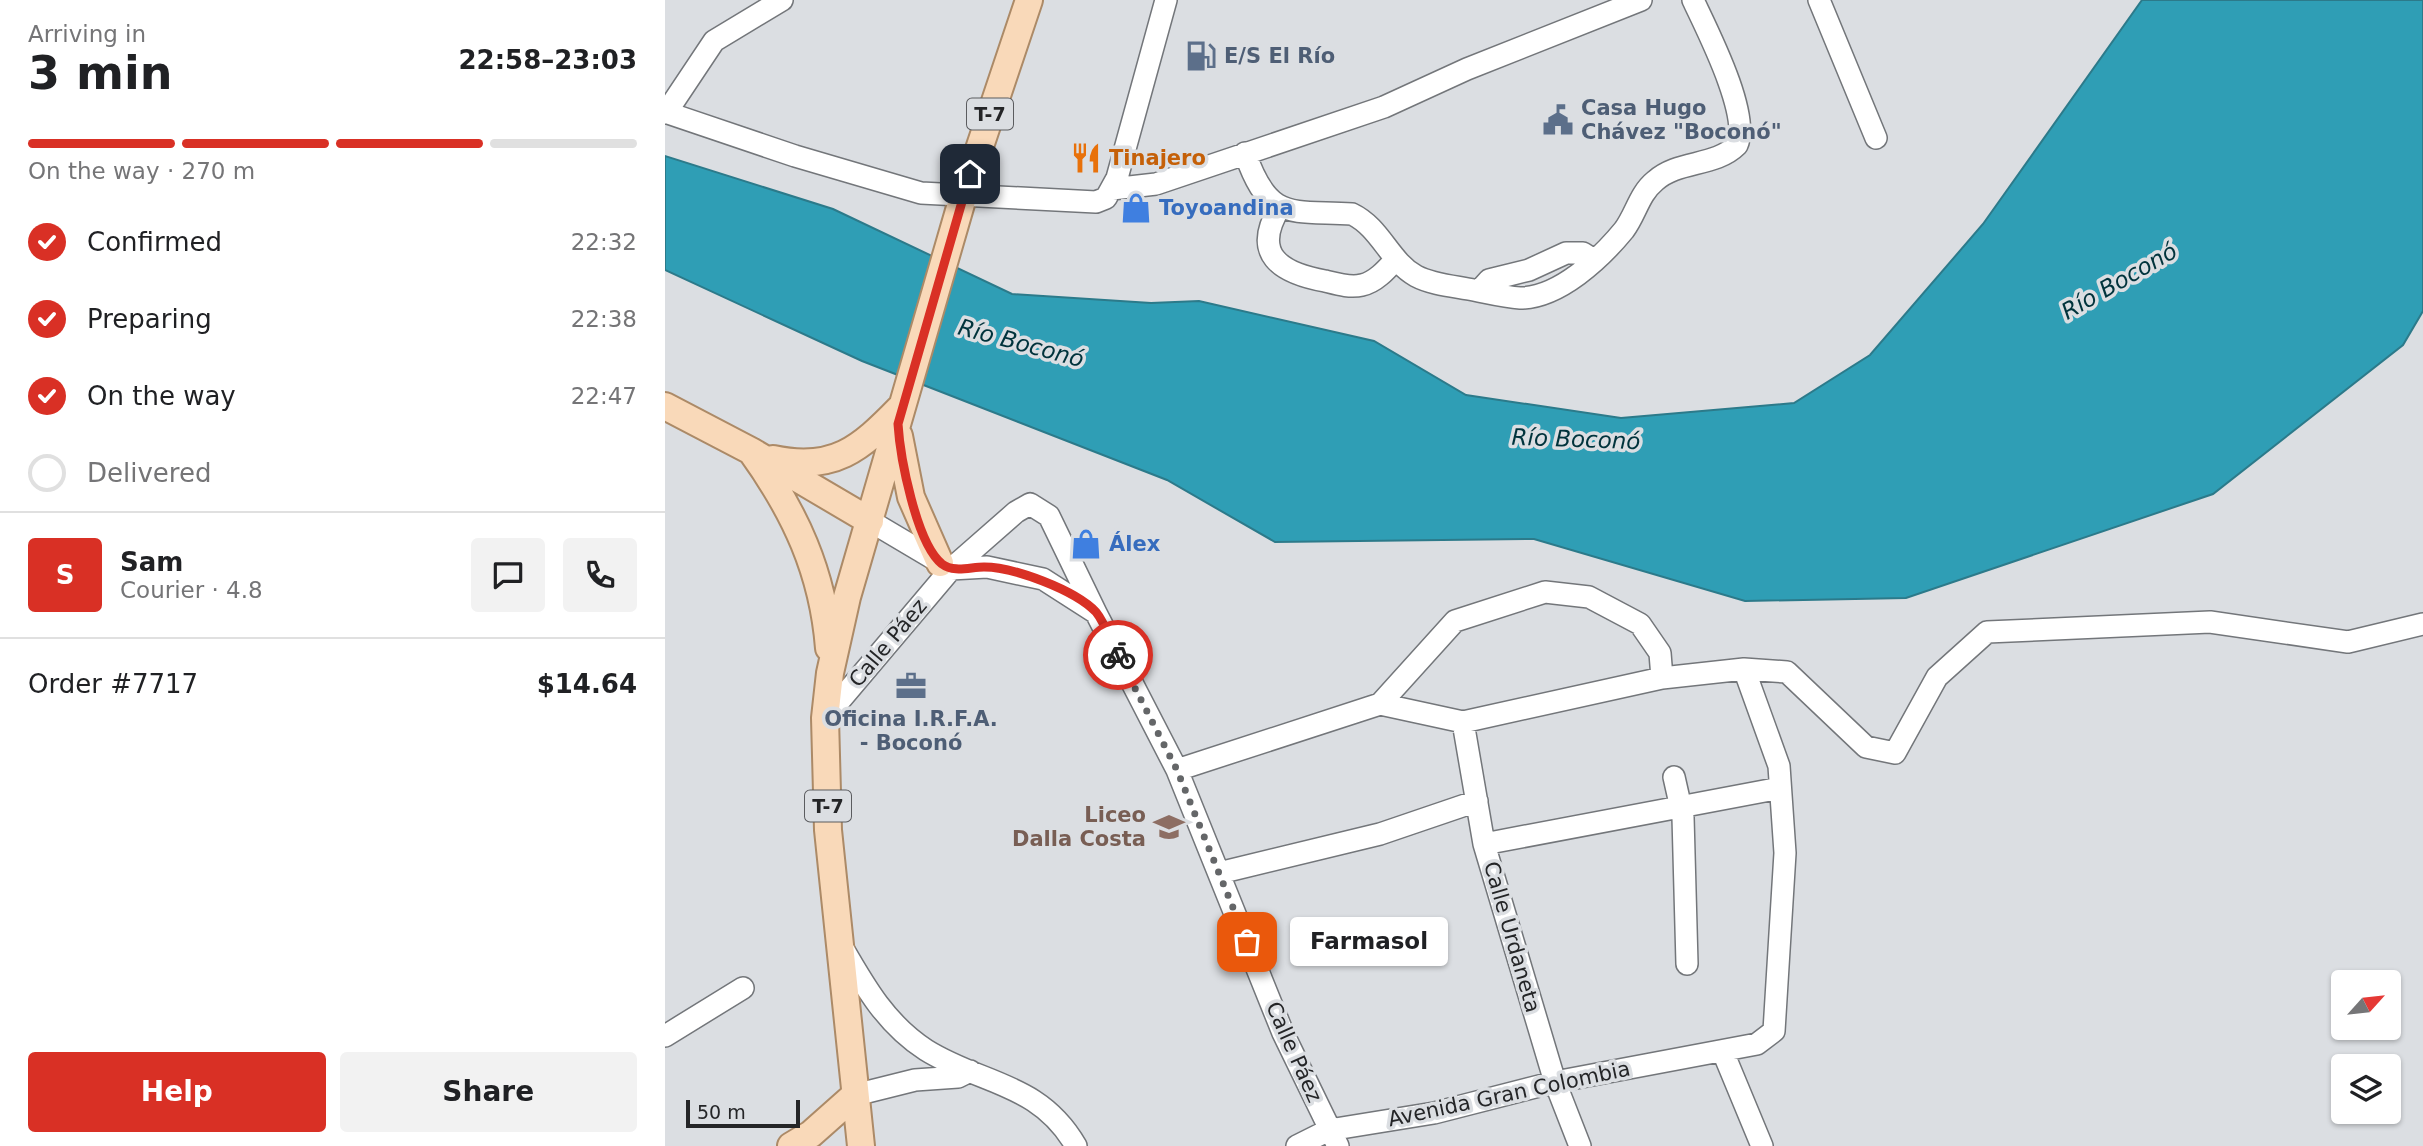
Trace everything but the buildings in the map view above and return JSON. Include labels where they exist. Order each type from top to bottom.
[{"type":"main road","name":"T-7","points":[[861,1146],[828,831],[825,718],[830,673],[847,597],[956,230],[963,197],[1029,0]]},
{"type":"main road","points":[[665,406],[751,451],[870,521]]},
{"type":"main road","points":[[751,451],[792,463],[832,459],[868,441],[903,406]]},
{"type":"main road","points":[[903,406],[900,451],[911,497],[946,566]]},
{"type":"main road","points":[[751,451],[783,497],[812,558],[827,624],[830,673]]},
{"type":"main road","points":[[801,1140],[855,1095]]},
{"type":"main road","points":[[801,1140],[829,1135],[851,1146]]},
{"type":"street","points":[[782,0],[714,41],[665,112],[795,156],[921,192],[963,197],[1096,202],[1106,198],[1112,189],[1166,0]]},
{"type":"street","points":[[1112,189],[1156,184],[1384,107],[1489,60],[1641,0]]},
{"type":"street","points":[[1245,153],[1262,192],[1280,207],[1293,212],[1352,214],[1373,228],[1396,259],[1417,277],[1479,291],[1489,280],[1529,270],[1566,253],[1583,253],[1594,260],[1625,228],[1639,199],[1654,181],[1680,167],[1718,157],[1734,149],[1739,141],[1739,120],[1732,97],[1693,0]]},
{"type":"street","points":[[1819,0],[1876,138]]},
{"type":"street","points":[[1280,207],[1269,230],[1270,251],[1280,265],[1300,277],[1352,286],[1363,285],[1396,259]]},
{"type":"street","name":"Calle Páez","points":[[825,718],[946,566],[1016,512],[1030,505],[1049,516],[1177,770],[1283,1033],[1334,1138]]},
{"type":"street","points":[[870,521],[946,566],[987,567],[1043,579],[1096,612]]},
{"type":"street","points":[[1177,770],[1380,704],[1455,621],[1545,592],[1590,597],[1640,624],[1660,653],[1661,678]]},
{"type":"street","points":[[1380,704],[1464,722],[1661,678],[1744,669],[1787,672],[1866,747],[1895,753],[1937,677],[1987,632],[2210,622],[2348,642],[2423,624]]},
{"type":"street","name":"Avenida Gran Colombia","points":[[1297,1146],[1555,1082],[1724,1052],[1757,1044],[1774,1031],[1785,853],[1779,766],[1744,669]]},
{"type":"street","name":"Calle Urdaneta","points":[[1464,722],[1485,844],[1555,1082],[1580,1146]]},
{"type":"street","points":[[1674,777],[1681,807],[1688,964]]},
{"type":"street","points":[[1485,844],[1780,788]]},
{"type":"street","points":[[1219,873],[1380,834],[1477,801]]},
{"type":"street","points":[[842,947],[873,1002],[897,1026],[926,1049],[1031,1097],[1049,1112],[1076,1146]]},
{"type":"street","points":[[665,1036],[743,988]]},
{"type":"street","points":[[1724,1052],[1762,1146]]},
{"type":"street","points":[[855,1095],[915,1080],[958,1077],[970,1071]]},
{"type":"water","name":"Río Boconó","points":[[2142,0],[2423,0],[2423,311],[2403,345],[2213,494],[1906,598],[1745,601],[1534,539],[1275,542],[1167,480],[862,361],[665,270],[665,156],[833,209],[1012,294],[1151,303],[1199,301],[1374,341],[1466,395],[1621,418],[1794,403],[1870,355],[1983,224]]},
{"type":"way so far","points":[[1118,655],[1177,770],[1247,942]]},
{"type":"place","name":"E/S El Río","points":[[1201,56]]},
{"type":"place","name":"Casa Hugo Chávez \"Boconó\"","points":[[1558,120]]},
{"type":"place","name":"Tinajero","points":[[1086,158]]},
{"type":"place","name":"Toyoandina","points":[[1136,208]]},
{"type":"place","name":"Álex","points":[[1086,544]]},
{"type":"place","name":"Oficina I.R.F.A. - Boconó","points":[[911,686]]},
{"type":"place","name":"Liceo Dalla Costa","points":[[1169,827]]},
{"type":"place","name":"Farmasol","points":[[1247,942]]},
{"type":"route","points":[[970,174],[898,424],[900,451],[911,497],[940,563],[951,569],[987,567],[1043,579],[1096,612],[1118,655]]}]
